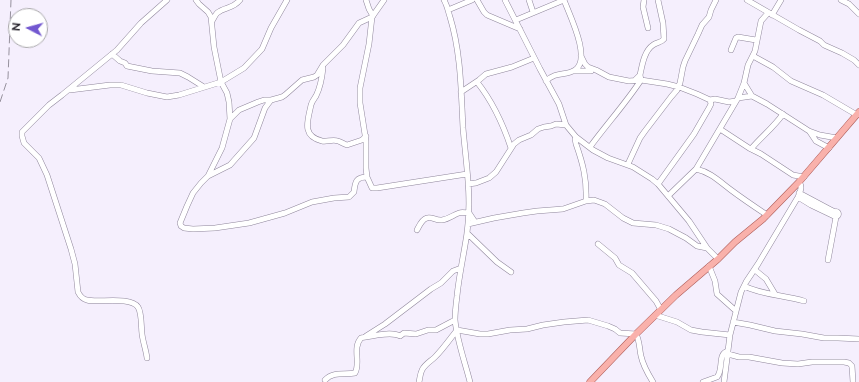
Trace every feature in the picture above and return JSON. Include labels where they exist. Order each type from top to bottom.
[{"type":"main road","points":[[590,382],[655,315],[767,215],[804,177],[858,114]]},
{"type":"street","points":[[147,358],[142,335],[140,314],[136,305],[120,301],[87,300],[80,296],[78,292],[75,264],[71,249],[47,175],[39,158],[24,143],[22,139],[22,132],[49,105],[117,50],[141,23],[167,0]]},
{"type":"street","points":[[196,0],[210,14],[214,47],[221,82],[227,93],[230,119],[222,148],[208,176],[197,187],[187,206],[180,223],[181,226],[184,228],[193,229],[215,228],[249,223],[285,213],[312,202],[349,197],[354,192],[354,186],[357,179],[367,177]]},
{"type":"street","points":[[212,22],[218,12],[235,5],[240,0]]},
{"type":"street","points":[[68,90],[121,85],[147,94],[167,97],[221,82],[244,68],[262,50],[271,28],[287,0]]},
{"type":"street","points":[[366,0],[373,16]]},
{"type":"street","points":[[384,0],[373,16],[360,88],[367,177],[371,186],[374,188],[467,174]]},
{"type":"street","points":[[444,0],[453,26],[458,49],[462,92],[469,213],[455,320],[470,382]]},
{"type":"street","points":[[448,10],[472,0]]},
{"type":"street","points":[[477,0],[487,15],[520,29]]},
{"type":"street","points":[[505,0],[559,104],[566,125],[576,137],[593,150],[608,158],[633,166],[658,184],[718,259]]},
{"type":"street","points":[[528,0],[533,12]]},
{"type":"street","points":[[516,20],[564,0],[576,31],[581,56],[586,66],[612,78],[629,81],[639,78],[667,84],[679,87],[710,100],[717,99],[730,102],[752,96]]},
{"type":"street","points":[[644,0],[643,7],[648,28]]},
{"type":"street","points":[[590,147],[634,90],[647,51],[652,45],[662,42],[664,39],[663,23],[658,0]]},
{"type":"street","points":[[628,164],[640,138],[679,87],[685,61],[702,25],[710,17],[711,10],[716,0]]},
{"type":"street","points":[[747,0],[824,45],[858,62]]},
{"type":"street","points":[[668,196],[696,169],[737,100],[744,83],[748,65],[753,56],[761,21],[770,14],[781,0]]},
{"type":"street","points":[[842,0],[849,4],[859,14]]},
{"type":"street","points":[[230,119],[239,110],[264,100],[272,100],[282,97],[302,80],[315,76],[343,45],[359,23],[373,16]]},
{"type":"street","points":[[731,50],[736,38],[738,37],[756,40]]},
{"type":"street","points":[[112,54],[127,66],[152,71],[180,73],[204,87]]},
{"type":"street","points":[[573,71],[579,65],[581,56]]},
{"type":"street","points":[[753,56],[773,67],[791,81],[823,95],[858,114]]},
{"type":"street","points":[[462,92],[486,74],[512,67],[534,58]]},
{"type":"street","points":[[323,66],[322,77],[312,102],[308,124],[308,130],[312,137],[324,141],[338,141],[347,145],[365,139]]},
{"type":"street","points":[[546,81],[553,75],[573,71],[598,71]]},
{"type":"street","points":[[315,76],[317,90]]},
{"type":"street","points":[[476,82],[485,92],[495,108],[504,126],[511,148]]},
{"type":"street","points":[[744,83],[752,96],[809,131],[820,135],[837,138]]},
{"type":"street","points":[[208,176],[230,165],[252,140],[265,108],[272,100]]},
{"type":"street","points":[[658,184],[694,134],[711,104],[710,100]]},
{"type":"street","points":[[229,102],[239,110]]},
{"type":"street","points":[[556,124],[562,114]]},
{"type":"street","points":[[751,149],[783,114]]},
{"type":"street","points":[[468,184],[476,183],[489,178],[496,172],[511,148],[519,140],[531,135],[538,129],[556,124],[566,125]]},
{"type":"street","points":[[720,129],[794,175],[804,177]]},
{"type":"street","points":[[809,131],[816,141],[829,148]]},
{"type":"street","points":[[576,137],[585,174],[586,201]]},
{"type":"street","points":[[696,169],[714,177],[767,215]]},
{"type":"street","points":[[724,382],[730,335],[741,292],[799,195],[801,185],[798,183],[794,175]]},
{"type":"street","points":[[799,195],[835,215],[828,260]]},
{"type":"street","points":[[468,224],[530,212],[563,209],[591,200],[605,204],[623,218],[633,223],[656,225],[669,229],[697,246],[708,248]]},
{"type":"street","points":[[417,230],[426,218],[431,217],[442,220],[460,212],[469,213],[475,222]]},
{"type":"street","points":[[467,233],[497,262],[511,272]]},
{"type":"street","points":[[598,244],[615,258],[619,265],[632,273],[656,301],[661,310]]},
{"type":"street","points":[[709,266],[716,281],[717,294],[736,311]]},
{"type":"street","points":[[325,380],[332,374],[355,374],[357,370],[358,342],[361,338],[390,321],[441,283],[453,271],[461,268]]},
{"type":"street","points":[[754,270],[766,279],[775,294]]},
{"type":"street","points":[[744,286],[759,292],[804,301]]},
{"type":"street","points":[[655,315],[678,322],[691,330],[730,335]]},
{"type":"street","points":[[365,337],[386,334],[396,334],[400,336],[404,333],[416,334],[437,329],[455,320]]},
{"type":"street","points":[[457,330],[488,334],[564,322],[588,320],[615,328],[620,333],[636,334],[639,339],[642,361],[653,382]]},
{"type":"street","points":[[733,322],[775,331],[824,338],[859,339]]},
{"type":"street","points":[[419,382],[420,374],[427,363],[435,357],[457,330]]},
{"type":"street","points":[[703,382],[719,376],[722,356],[725,352],[728,352]]},
{"type":"street","points":[[728,352],[739,357],[748,357],[782,363],[849,363],[852,366],[853,382]]},
{"type":"railway","points":[[0,102],[8,78],[11,0]]}]
